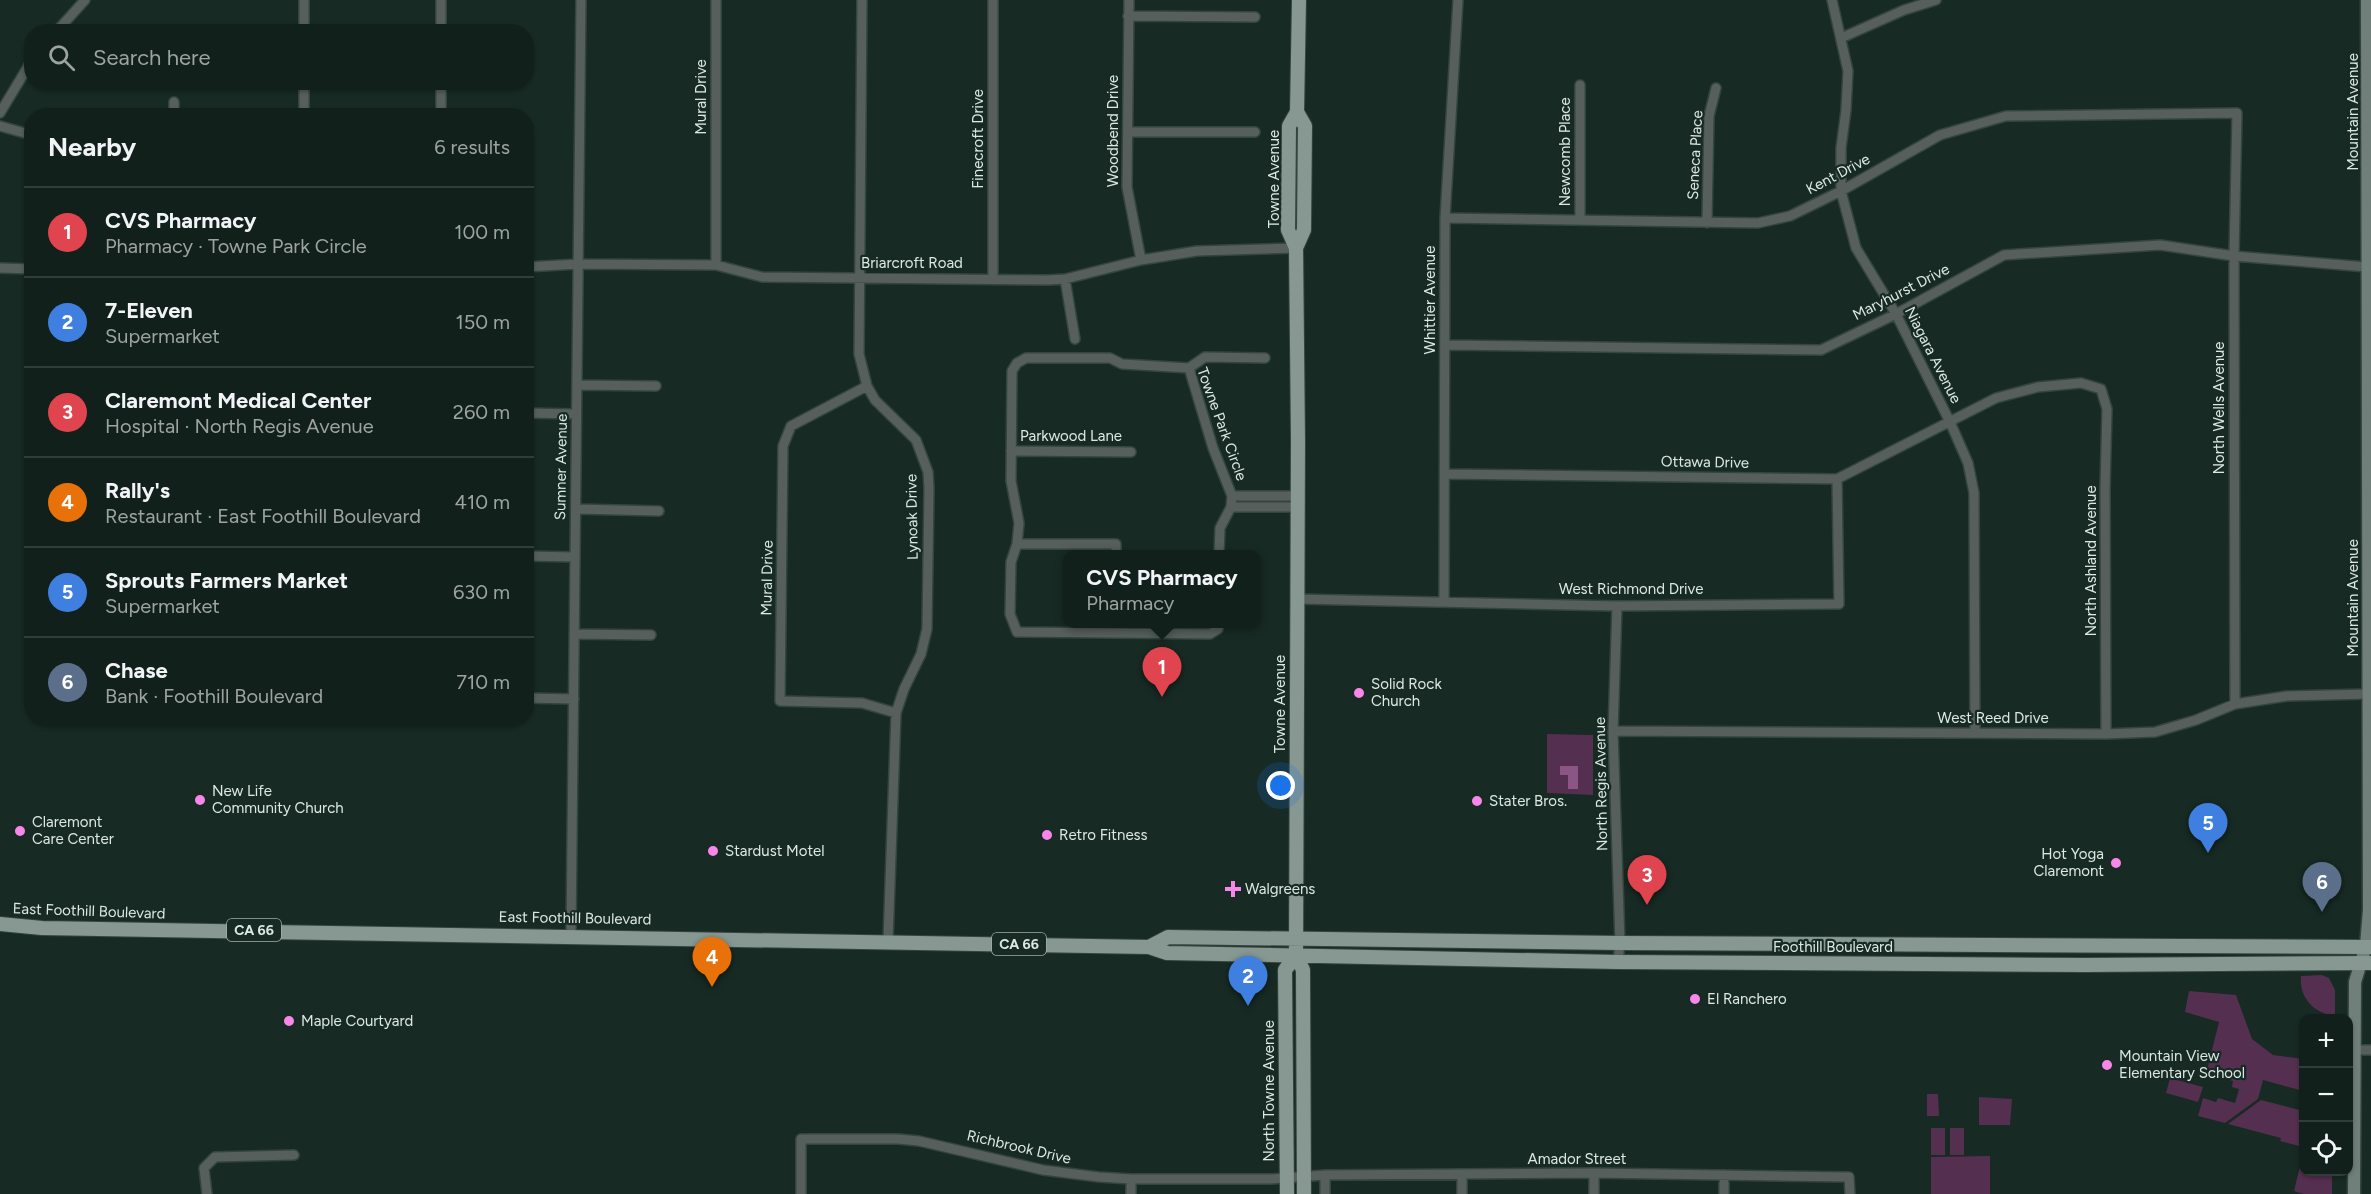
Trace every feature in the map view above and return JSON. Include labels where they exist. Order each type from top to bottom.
[{"type":"main road","name":"Towne Avenue","points":[[1299,0],[1297,111],[1305,126],[1305,160],[1304,230],[1296,248],[1296,955],[1303,970],[1304,1194]]},
{"type":"main road","name":"Mountain Avenue","points":[[2354,1194],[2355,982],[2366,963],[2369,910],[2370,543],[2367,267],[2369,21],[2367,0]]},
{"type":"main road","name":"East Foothill Boulevard","points":[[0,924],[42,928],[572,934],[1149,947],[1167,953],[1296,955]]},
{"type":"main road","name":"East Foothill Boulevard","points":[[1149,947],[1168,936],[1296,938]]},
{"type":"main road","name":"Foothill Boulevard","points":[[1296,938],[1620,943],[2368,946]]},
{"type":"main road","name":"Foothill Boulevard","points":[[1296,955],[1618,962],[2075,965],[2366,963]]},
{"type":"main road","name":"North Towne Avenue","points":[[1287,1194],[1285,970],[1296,955]]},
{"type":"street","points":[[63,24],[85,0]]},
{"type":"street","points":[[304,0],[304,24]]},
{"type":"street","points":[[441,0],[441,24]]},
{"type":"street","name":"Sumner Avenue","points":[[572,934],[581,0]]},
{"type":"street","name":"Mural Drive","points":[[716,0],[716,265]]},
{"type":"street","name":"Lynoak Drive","points":[[862,0],[859,354],[867,386],[884,411],[916,440],[929,480],[927,629],[921,654],[904,689],[896,713],[888,941]]},
{"type":"street","name":"Finecroft Drive","points":[[993,0],[993,279]]},
{"type":"street","name":"Woodbend Drive","points":[[1129,0],[1127,187],[1142,260]]},
{"type":"street","name":"Whittier Avenue","points":[[1444,601],[1445,218],[1458,0]]},
{"type":"street","name":"Niagara Avenue","points":[[1832,0],[1848,71],[1841,148],[1841,191],[1856,248],[1896,314],[1950,422],[1968,463],[1974,493],[1975,733]]},
{"type":"street","points":[[1841,38],[1904,10],[1936,0]]},
{"type":"street","points":[[1128,15],[1255,17]]},
{"type":"street","points":[[0,113],[24,73]]},
{"type":"street","name":"Newcomb Place","points":[[1580,85],[1580,220]]},
{"type":"street","name":"Seneca Place","points":[[1707,223],[1709,116],[1716,88]]},
{"type":"street","points":[[304,90],[304,108]]},
{"type":"street","points":[[441,90],[441,108]]},
{"type":"street","points":[[174,102],[174,108]]},
{"type":"street","name":"Kent Drive","points":[[1445,218],[1758,223],[1790,216],[1841,191],[1940,135],[2006,116],[2237,113]]},
{"type":"street","name":"North Wells Avenue","points":[[2235,704],[2234,256],[2237,113]]},
{"type":"street","points":[[0,126],[24,133]]},
{"type":"street","points":[[1129,132],[1255,132]]},
{"type":"street","name":"Maryhurst Drive","points":[[1446,345],[1821,350],[1896,314],[2004,255],[2160,245],[2234,256],[2367,267]]},
{"type":"street","name":"Briarcroft Road","points":[[534,267],[578,264],[716,265],[762,277],[1065,279],[1142,260],[1215,249],[1296,248]]},
{"type":"street","points":[[0,268],[24,268]]},
{"type":"street","points":[[1065,279],[1075,339]]},
{"type":"street","points":[[1189,368],[1205,357],[1265,358]]},
{"type":"street","name":"Towne Park Circle","points":[[1218,628],[1210,634],[1017,632],[1010,614],[1011,562],[1017,544],[1019,523],[1011,481],[1012,371],[1017,363],[1026,358],[1110,358],[1122,364],[1189,368],[1213,448],[1232,496],[1231,507],[1220,528],[1219,550]]},
{"type":"street","name":"Ottawa Drive","points":[[1446,474],[1838,479],[1996,398],[2038,387],[2081,383],[2101,389]]},
{"type":"street","points":[[577,385],[656,386]]},
{"type":"street","name":"Mural Drive","points":[[867,386],[790,426],[783,446],[780,701],[862,703],[896,713]]},
{"type":"street","name":"North Ashland Avenue","points":[[2101,389],[2107,408],[2106,734]]},
{"type":"street","points":[[534,413],[576,414]]},
{"type":"street","name":"Parkwood Lane","points":[[1011,451],[1131,452]]},
{"type":"street","name":"West Richmond Drive","points":[[1297,599],[1617,606],[1839,604],[1838,479]]},
{"type":"street","name":"Towne Park Circle","points":[[1232,496],[1297,501]]},
{"type":"street","points":[[1231,507],[1297,501]]},
{"type":"street","points":[[576,509],[659,511]]},
{"type":"street","points":[[1017,544],[1116,544],[1116,550]]},
{"type":"street","points":[[534,556],[575,557]]},
{"type":"street","name":"North Regis Avenue","points":[[1617,606],[1613,731],[1620,943],[1618,962]]},
{"type":"street","points":[[574,634],[651,635]]},
{"type":"street","name":"West Reed Drive","points":[[1613,731],[2106,734],[2155,732],[2196,720],[2235,704],[2287,696],[2368,694]]},
{"type":"street","points":[[534,698],[574,699]]},
{"type":"street","points":[[2355,1050],[2371,1050]]},
{"type":"street","name":"Richbrook Drive","points":[[801,1194],[801,1138],[898,1138],[1043,1170],[1131,1179],[1304,1177]]},
{"type":"street","points":[[207,1194],[204,1167],[215,1157],[294,1155]]},
{"type":"street","points":[[1594,1173],[1594,1194]]},
{"type":"street","name":"Amador Street","points":[[1304,1177],[1594,1173],[1850,1177],[1850,1194]]},
{"type":"street","points":[[1462,1174],[1462,1194]]},
{"type":"street","points":[[1325,1175],[1325,1194]]},
{"type":"street","points":[[1724,1175],[1724,1194]]},
{"type":"street","points":[[1131,1179],[1131,1194]]},
{"type":"shaded area","points":[[1547,734],[1593,735],[1593,795],[1547,793]]},
{"type":"shaded area","points":[[1560,766],[1578,766],[1578,789],[1568,789],[1568,775],[1560,775]]},
{"type":"shaded area","points":[[2322,975],[2329,978],[2335,990],[2335,1014],[2327,1014],[2309,1003],[2302,991],[2301,976]]},
{"type":"shaded area","points":[[2189,991],[2236,995],[2252,1039],[2273,1055],[2299,1058],[2299,1090],[2263,1080],[2258,1099],[2225,1123],[2198,1116],[2203,1098],[2216,1102],[2218,1098],[2235,1103],[2239,1089],[2232,1087],[2233,1081],[2206,1074],[2219,1022],[2185,1012]]},
{"type":"shaded area","points":[[2170,1078],[2203,1087],[2198,1102],[2166,1093]]},
{"type":"shaded area","points":[[1927,1094],[1938,1094],[1939,1116],[1927,1116]]},
{"type":"shaded area","points":[[1979,1097],[2012,1099],[2010,1125],[1979,1125]]},
{"type":"shaded area","points":[[2261,1100],[2299,1110],[2299,1146],[2280,1141],[2281,1138],[2228,1124]]},
{"type":"shaded area","points":[[1931,1128],[1945,1128],[1945,1155],[1931,1155]]},
{"type":"shaded area","points":[[1950,1128],[1964,1128],[1964,1155],[1950,1155]]},
{"type":"shaded area","points":[[1990,1156],[1990,1194],[1931,1194],[1931,1157]]},
{"type":"shaded area","points":[[2299,1170],[2299,1176],[2332,1176],[2332,1194],[2304,1194],[2294,1191]]},
{"type":"place","name":"Solid Rock Church","points":[[1359,693]]},
{"type":"place","name":"CVS Pharmacy","points":[[1162,697]]},
{"type":"place","name":"New Life Community Church","points":[[200,800]]},
{"type":"place","name":"Stater Bros.","points":[[1477,801]]},
{"type":"place","name":"Claremont Care Center","points":[[20,831]]},
{"type":"place","name":"Retro Fitness","points":[[1047,835]]},
{"type":"place","name":"Stardust Motel","points":[[713,851]]},
{"type":"place","name":"Sprouts Farmers Market","points":[[2208,853]]},
{"type":"place","name":"Hot Yoga Claremont","points":[[2116,863]]},
{"type":"place","name":"Walgreens","points":[[1233,889]]},
{"type":"place","name":"Claremont Medical Center","points":[[1647,905]]},
{"type":"place","name":"Chase","points":[[2322,912]]},
{"type":"place","name":"Rally's","points":[[712,987]]},
{"type":"place","name":"El Ranchero","points":[[1695,999]]},
{"type":"place","name":"7-Eleven","points":[[1248,1006]]},
{"type":"place","name":"Maple Courtyard","points":[[289,1021]]},
{"type":"place","name":"Mountain View Elementary School","points":[[2107,1065]]}]
